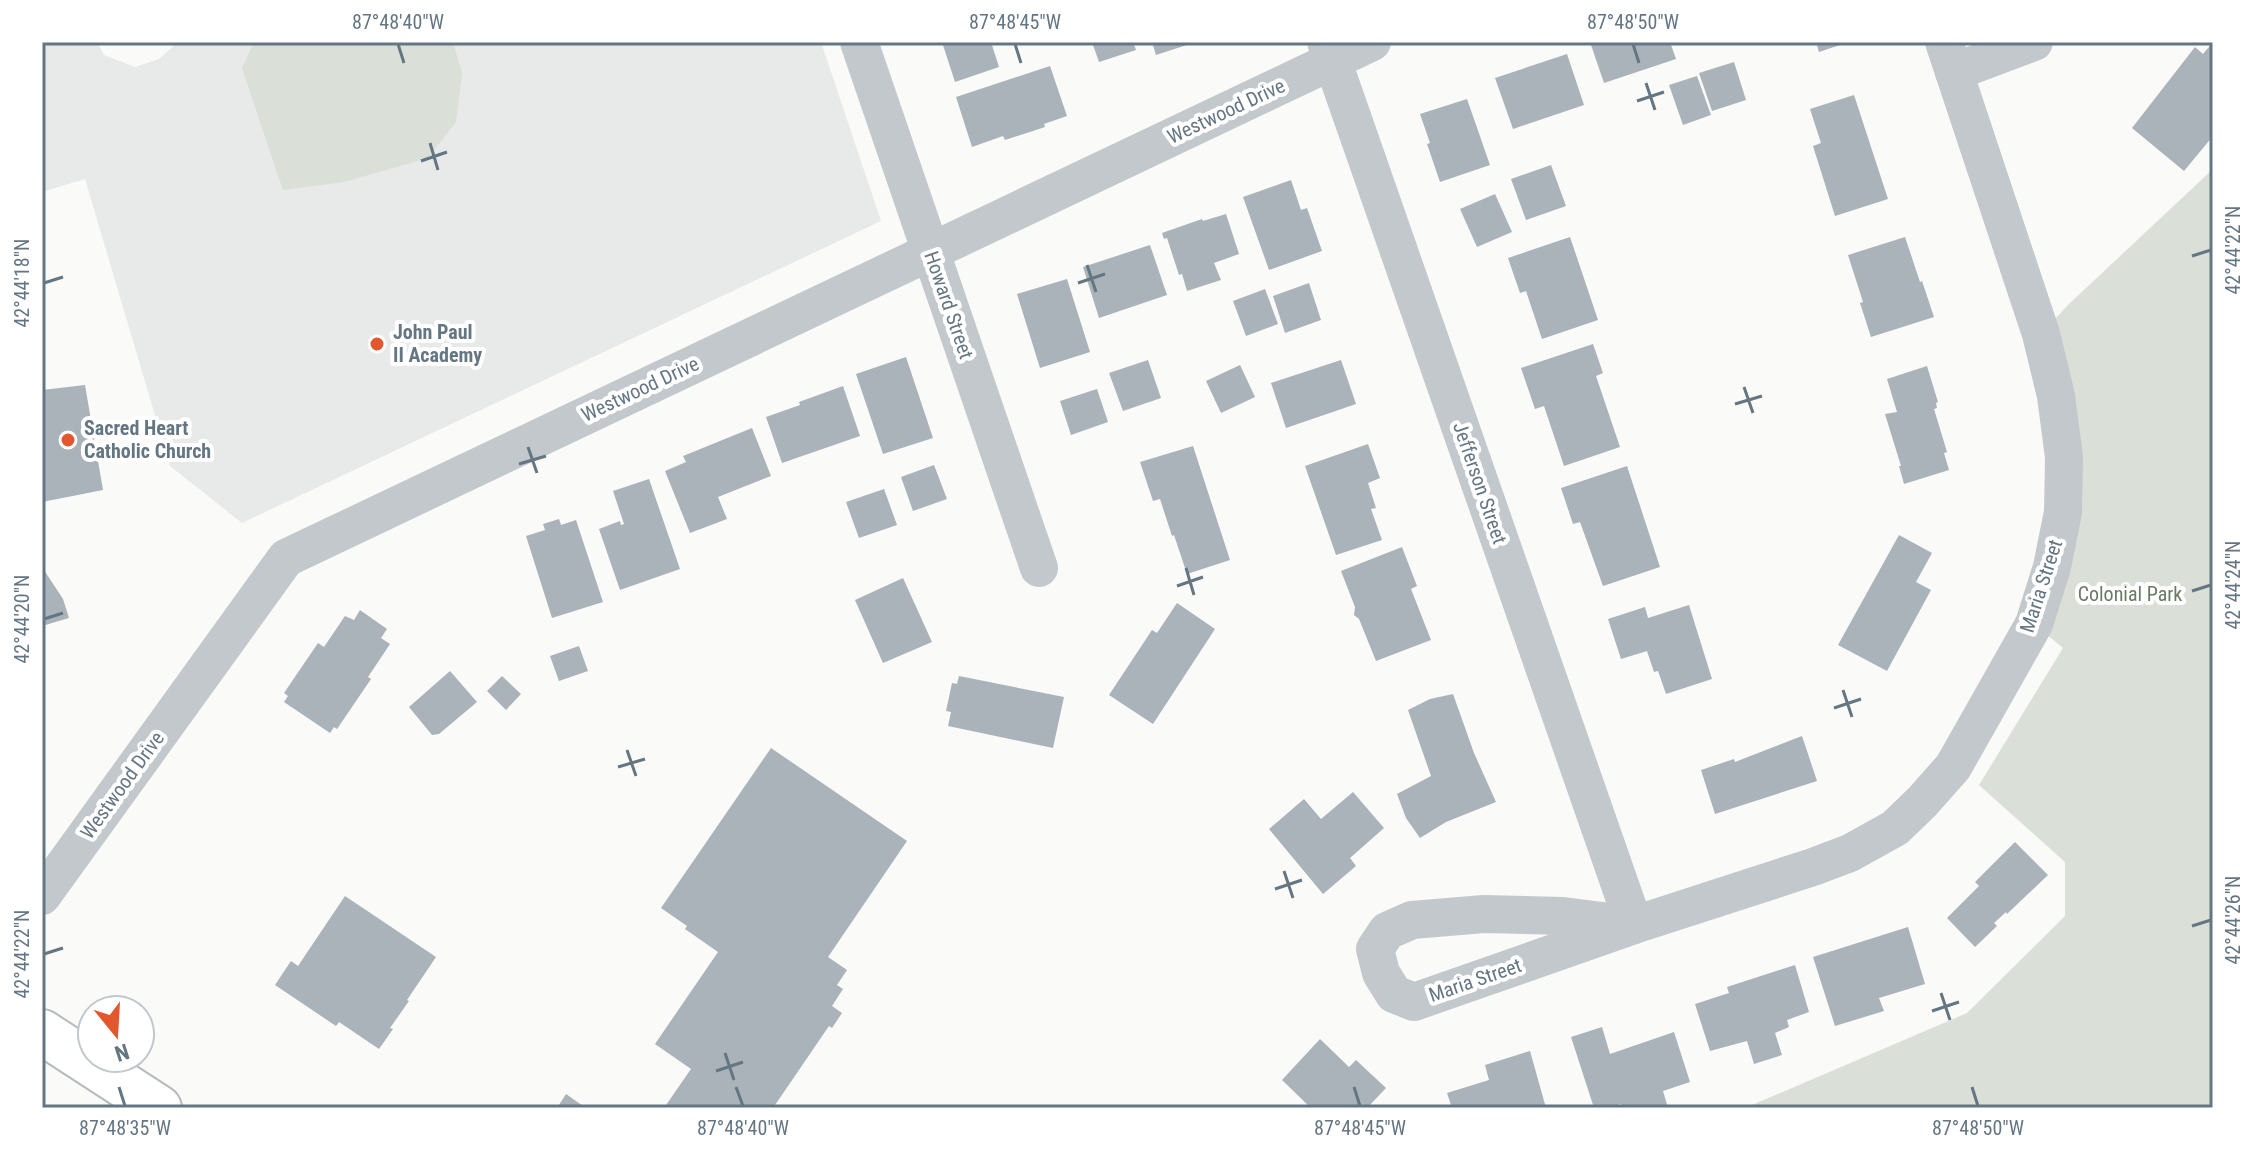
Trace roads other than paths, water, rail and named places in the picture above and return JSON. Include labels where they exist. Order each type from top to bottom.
[{"type":"main road","points":[[42,1032],[159,1108]]},
{"type":"street","name":"Howard Street","points":[[859,42],[1039,568]]},
{"type":"street","name":"Westwood Drive","points":[[42,896],[286,558],[931,251],[1329,51],[1372,42]]},
{"type":"street","points":[[1949,57],[2034,42]]},
{"type":"street","name":"Jefferson Street","points":[[1329,51],[1634,925]]},
{"type":"street","name":"Maria Street","points":[[1634,925],[1563,916],[1484,914],[1412,920],[1387,931],[1375,949],[1381,973],[1394,994],[1414,1002],[1850,853],[1895,828],[1953,767],[2034,624],[2052,567],[2063,512],[2064,457],[2056,396],[2041,334],[1949,57]]},
{"type":"place","name":"John Paul II Academy","points":[[377,344]]},
{"type":"place","name":"Sacred Heart Catholic Church","points":[[68,440]]},
{"type":"park label","name":"Colonial Park","points":[[2130,594]]}]
